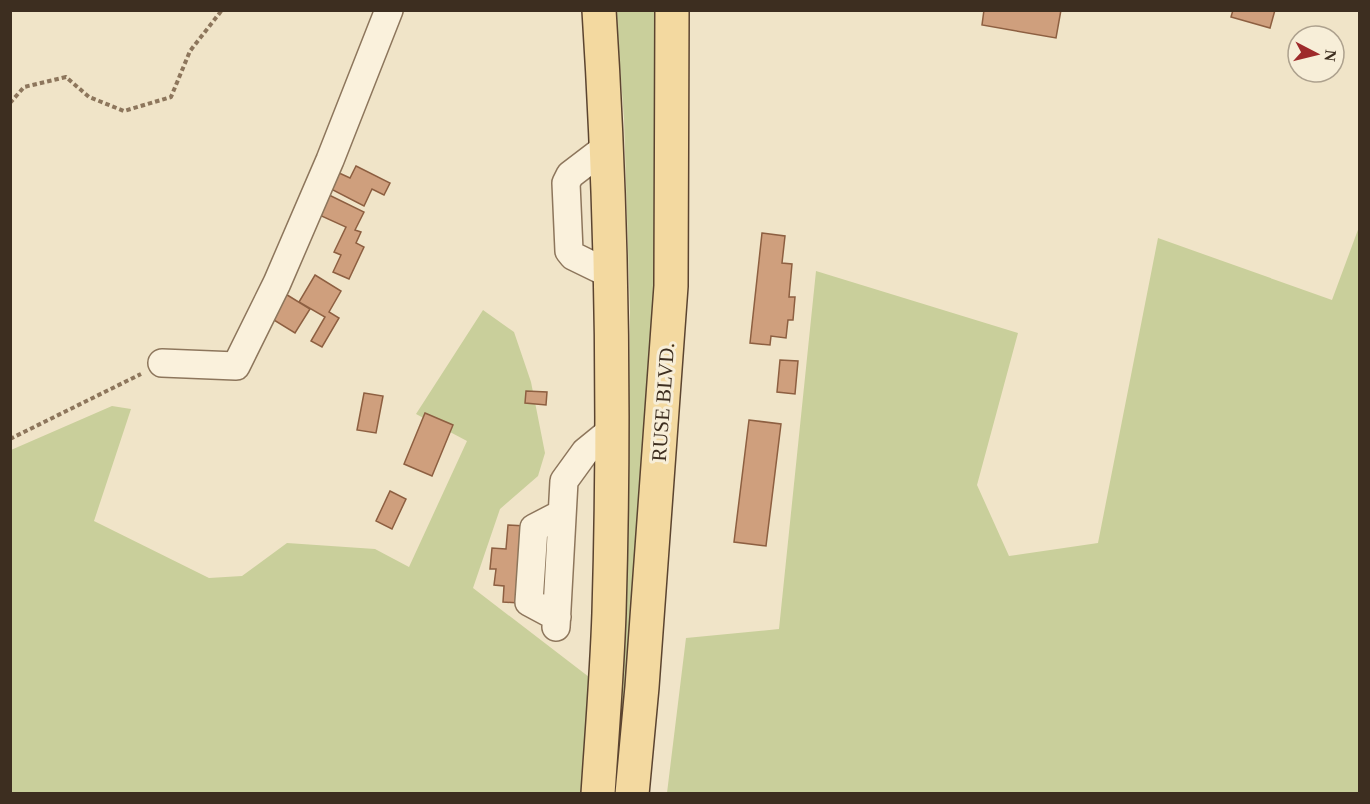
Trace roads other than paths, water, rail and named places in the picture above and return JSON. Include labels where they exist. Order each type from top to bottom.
[{"type":"main road","points":[[598,794],[609,614],[612,430],[612,275],[608,146],[599,10]]},
{"type":"main road","name":"RUSE BLVD.","points":[[632,794],[671,286],[672,10]]},
{"type":"street","points":[[162,363],[236,366],[281,272],[334,149],[389,10]]},
{"type":"street","points":[[608,146],[570,175],[566,183],[569,251],[573,256],[612,275]]},
{"type":"street","points":[[557,622],[529,602],[534,528],[561,514],[564,481],[585,452],[612,430]]}]
